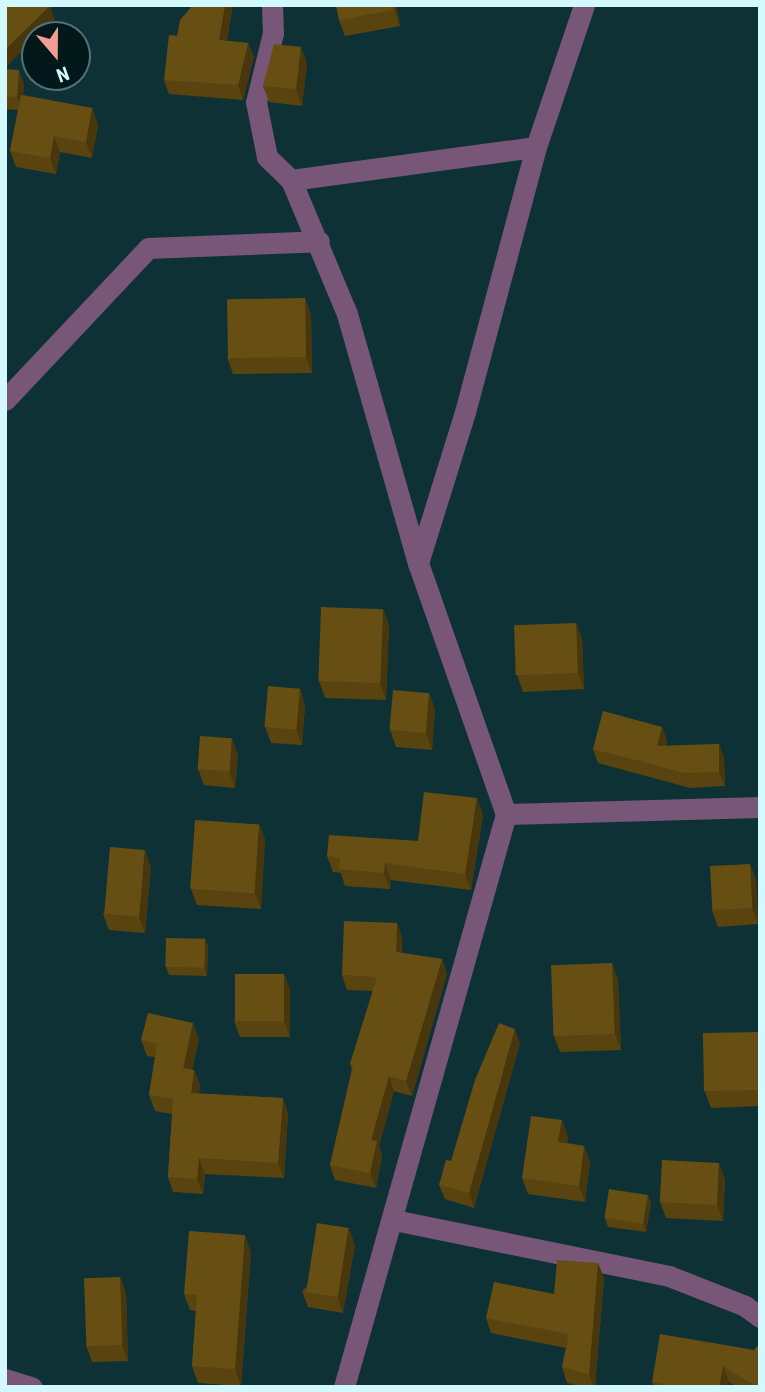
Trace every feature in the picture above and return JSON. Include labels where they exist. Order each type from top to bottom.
[{"type":"street","points":[[272,5],[273,33],[256,102],[267,157],[291,180],[319,241],[347,314],[418,563],[506,814],[394,1220],[344,1387]]},
{"type":"street","points":[[418,563],[465,412],[536,147],[584,5]]},
{"type":"street","points":[[291,180],[536,147]]},
{"type":"street","points":[[5,400],[148,248],[319,241]]},
{"type":"street","points":[[506,814],[760,807]]},
{"type":"street","points":[[394,1220],[669,1276],[745,1306],[760,1317]]},
{"type":"street","points":[[5,1379],[32,1387]]},
{"type":"building","points":[[5,5],[50,6],[35,21],[21,21],[21,34],[5,50]]},
{"type":"building","points":[[193,5],[225,5],[219,40],[248,43],[238,85],[164,80],[169,35],[177,36],[180,20]]},
{"type":"building","points":[[336,5],[393,5],[394,10],[339,20]]},
{"type":"building","points":[[274,44],[301,47],[296,89],[263,86]]},
{"type":"building","points":[[5,69],[19,70],[17,97],[5,96]]},
{"type":"building","points":[[21,95],[92,108],[86,142],[54,136],[50,158],[10,151]]},
{"type":"building","points":[[305,298],[306,357],[228,358],[227,299]]},
{"type":"building","points":[[321,607],[383,609],[380,683],[318,681]]},
{"type":"building","points":[[576,623],[578,673],[516,675],[514,625]]},
{"type":"building","points":[[268,686],[300,689],[296,730],[264,727]]},
{"type":"building","points":[[393,690],[429,693],[425,733],[390,730]]},
{"type":"building","points":[[603,711],[662,727],[657,746],[719,744],[719,772],[685,773],[593,749]]},
{"type":"building","points":[[200,736],[232,738],[230,771],[198,769]]},
{"type":"building","points":[[424,792],[477,798],[465,874],[385,863],[384,873],[339,869],[340,858],[327,856],[329,835],[418,841]]},
{"type":"building","points":[[195,820],[259,824],[254,893],[190,889]]},
{"type":"building","points":[[110,847],[145,850],[139,917],[104,914]]},
{"type":"building","points":[[750,864],[752,908],[712,910],[710,866]]},
{"type":"building","points":[[344,921],[397,923],[396,952],[442,959],[406,1081],[389,1076],[371,1140],[377,1141],[370,1173],[330,1165],[353,1065],[350,1064],[377,977],[342,975]]},
{"type":"building","points":[[166,938],[205,939],[204,968],[165,967]]},
{"type":"building","points":[[612,963],[614,1034],[554,1036],[551,965]]},
{"type":"building","points":[[235,974],[284,974],[284,1021],[235,1021]]},
{"type":"building","points":[[148,1013],[193,1023],[183,1068],[194,1070],[191,1093],[283,1098],[278,1163],[199,1158],[197,1179],[168,1177],[173,1099],[149,1095],[157,1044],[141,1040]]},
{"type":"building","points":[[499,1023],[515,1029],[469,1193],[439,1185],[446,1160],[451,1161],[475,1080]]},
{"type":"building","points":[[759,1032],[760,1090],[704,1091],[703,1033]]},
{"type":"building","points":[[531,1116],[562,1120],[558,1142],[584,1146],[579,1186],[522,1178]]},
{"type":"building","points":[[662,1160],[719,1163],[717,1205],[660,1202]]},
{"type":"building","points":[[609,1189],[648,1195],[643,1224],[604,1218]]},
{"type":"building","points":[[317,1223],[349,1228],[338,1297],[306,1292]]},
{"type":"building","points":[[189,1231],[245,1235],[235,1369],[192,1366],[197,1295],[184,1294]]},
{"type":"building","points":[[557,1260],[598,1263],[589,1374],[562,1367],[569,1334],[486,1318],[494,1282],[554,1294]]},
{"type":"building","points":[[120,1277],[122,1345],[86,1346],[84,1278]]},
{"type":"building","points":[[660,1334],[754,1350],[757,1346],[760,1348],[760,1387],[723,1366],[719,1387],[679,1387],[652,1382]]}]
